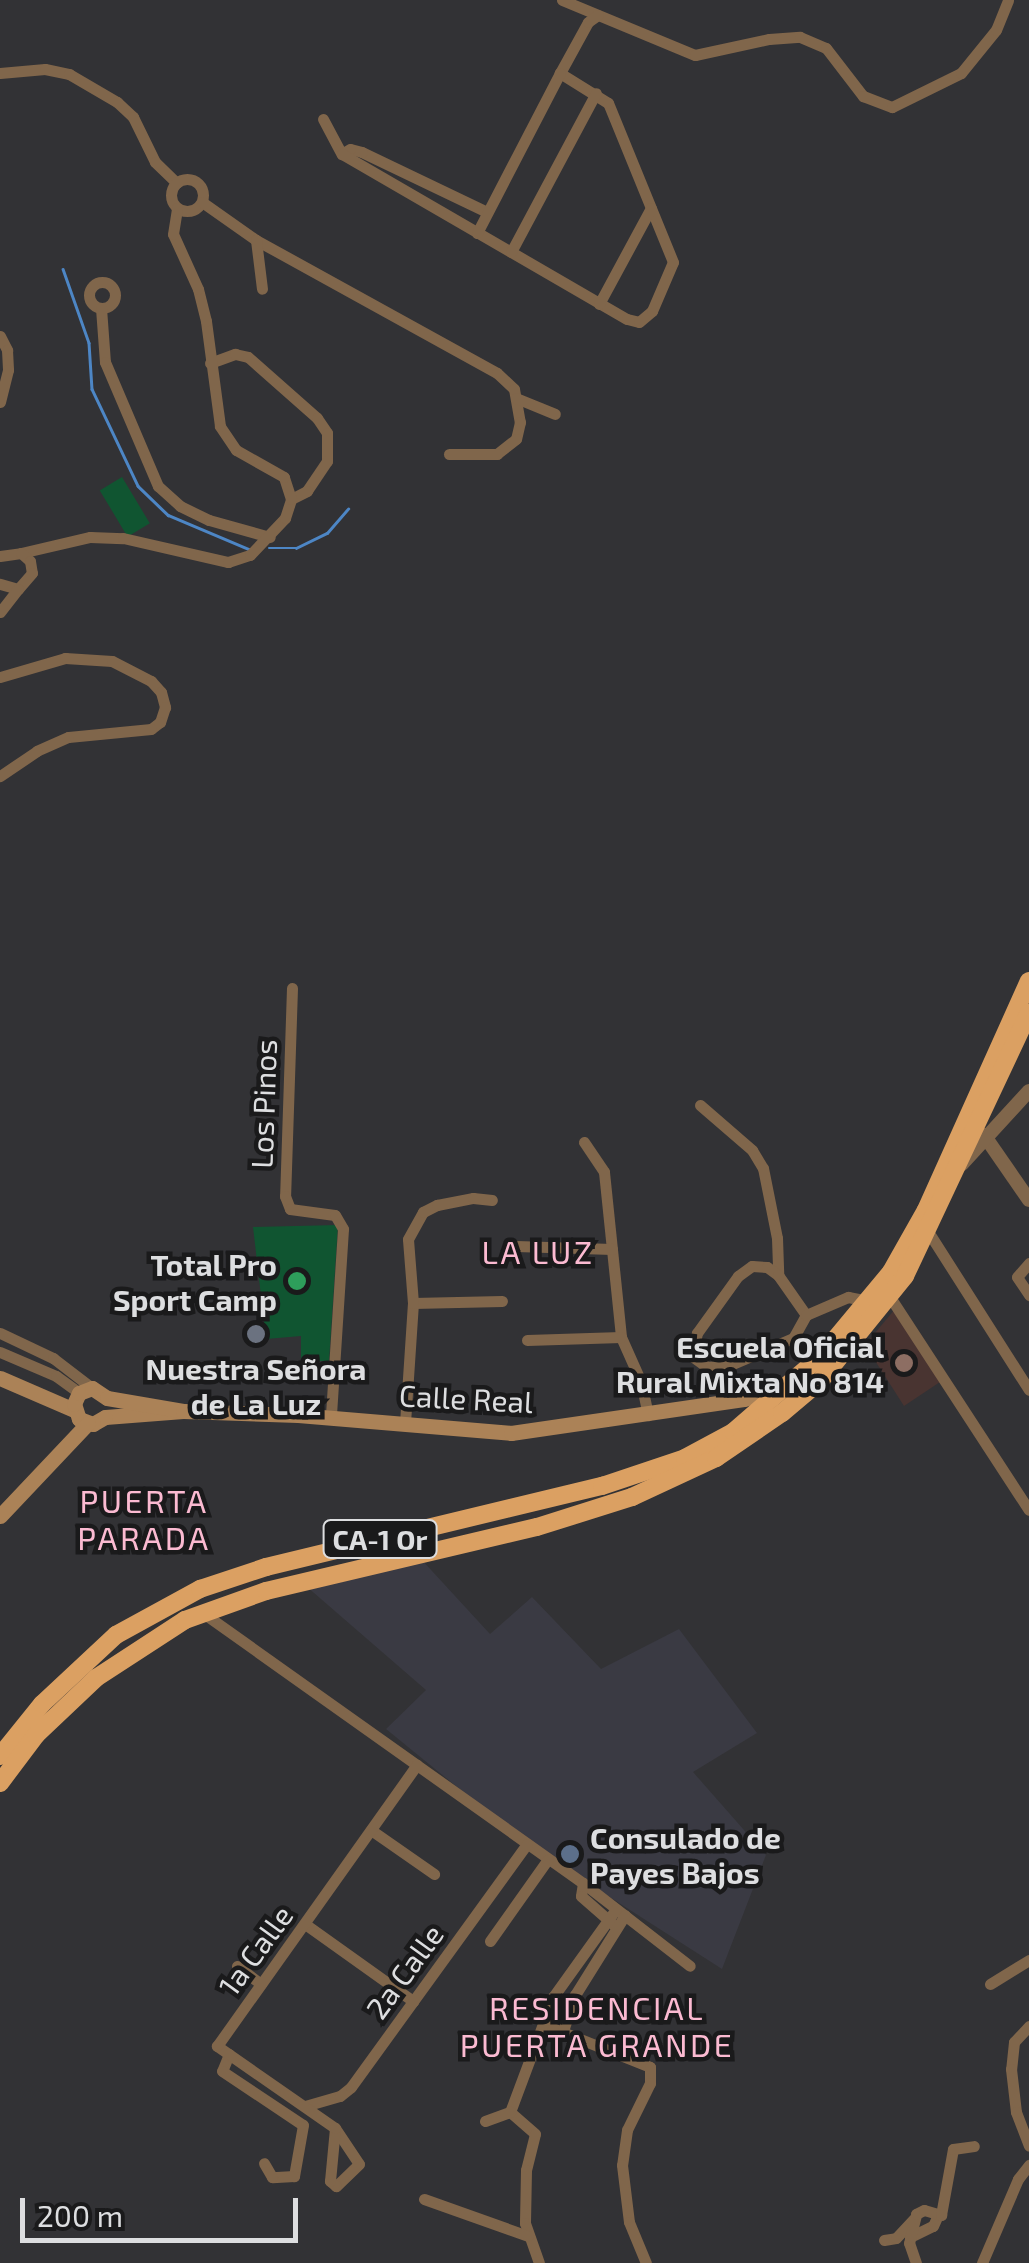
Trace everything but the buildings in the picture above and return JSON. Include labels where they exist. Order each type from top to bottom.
[{"type":"highway","name":"CA-1 Or","points":[[0,1756],[83,1662],[142,1617],[188,1594],[260,1569],[616,1482],[685,1458],[747,1409],[800,1376],[891,1272],[926,1210],[1029,981]]},
{"type":"highway","name":"CA-1 Or","points":[[0,1783],[36,1735],[96,1678],[152,1638],[266,1590],[570,1518],[667,1483],[740,1443],[804,1396],[890,1298],[929,1233],[960,1167],[983,1131],[1029,1012]]},
{"type":"main road","points":[[0,1378],[76,1399],[107,1398],[105,1417]]},
{"type":"main road","name":"Calle Real","points":[[107,1398],[182,1411]]},
{"type":"main road","points":[[0,1516],[88,1423],[76,1399]]},
{"type":"main road","points":[[71,1441],[76,1426],[76,1399]]},
{"type":"main road","name":"Calle Real","points":[[88,1423],[105,1417],[182,1411],[331,1417],[511,1433],[648,1415],[747,1409]]},
{"type":"street","points":[[562,0],[696,56],[769,39],[800,38],[826,48],[863,96],[892,107],[960,72],[996,30],[1008,0]]},
{"type":"street","points":[[477,233],[560,72],[588,22],[598,15]]},
{"type":"street","points":[[0,74],[45,69],[69,74],[117,102],[134,118],[155,162],[176,183]]},
{"type":"street","points":[[323,119],[342,154],[598,304],[639,322],[652,311],[673,268],[608,103],[560,72]]},
{"type":"street","points":[[511,252],[596,93]]},
{"type":"street","points":[[342,154],[350,149],[362,152],[488,212]]},
{"type":"street","points":[[176,183],[188,179],[197,182],[202,190],[202,202],[193,210],[178,208]]},
{"type":"street","points":[[1,555],[39,550],[54,542],[123,538],[228,562],[250,556],[285,518],[291,499],[284,477],[229,442],[216,409],[198,289],[173,234],[178,208],[172,198],[176,183]]},
{"type":"street","points":[[202,202],[256,240],[497,373],[514,389],[520,422],[516,439],[497,454],[448,454]]},
{"type":"street","points":[[598,304],[651,208]]},
{"type":"street","points":[[256,240],[262,289]]},
{"type":"street","points":[[101,308],[105,362],[158,486],[180,506],[209,520],[270,538]]},
{"type":"street","points":[[0,336],[7,350],[8,370],[0,402]]},
{"type":"street","points":[[210,362],[234,354],[248,357],[317,418],[327,433],[327,461],[307,491],[291,499]]},
{"type":"street","points":[[516,398],[554,414]]},
{"type":"street","points":[[1,610],[30,579],[30,564],[39,550]]},
{"type":"street","points":[[21,553],[30,564]]},
{"type":"street","points":[[1,610],[0,585],[18,589]]},
{"type":"street","points":[[0,677],[65,658],[112,661],[151,681],[166,707],[160,722],[151,728],[68,737],[37,751],[0,776]]},
{"type":"street","name":"Los Pinos","points":[[292,988],[285,1196],[290,1209],[335,1215],[343,1228],[331,1417]]},
{"type":"street","points":[[1029,1091],[983,1131],[1029,1200]]},
{"type":"street","points":[[700,1104],[752,1150],[763,1168],[777,1238],[778,1275]]},
{"type":"street","points":[[584,1142],[604,1172],[621,1337],[637,1370],[648,1415]]},
{"type":"street","points":[[404,1423],[414,1303],[407,1252],[423,1212],[451,1200],[492,1200]]},
{"type":"street","points":[[929,1233],[1029,1390]]},
{"type":"street","points":[[516,1246],[612,1249]]},
{"type":"street","points":[[1029,1263],[1017,1276],[1029,1294]]},
{"type":"street","points":[[806,1315],[778,1275],[758,1266],[743,1270],[697,1333],[693,1358],[708,1367],[730,1364],[793,1338],[806,1315],[859,1296],[868,1301]]},
{"type":"street","points":[[890,1298],[1029,1510]]},
{"type":"street","points":[[414,1303],[502,1300]]},
{"type":"street","points":[[834,1305],[852,1321]]},
{"type":"street","points":[[0,1333],[53,1358],[76,1399]]},
{"type":"street","points":[[526,1340],[621,1337]]},
{"type":"street","points":[[0,1352],[56,1376],[76,1399]]},
{"type":"street","points":[[204,1613],[528,1844],[690,1966]]},
{"type":"street","name":"1a Calle","points":[[229,2054],[217,2046],[417,1765]]},
{"type":"street","points":[[370,1830],[434,1874]]},
{"type":"street","name":"2a Calle","points":[[305,2106],[346,2092],[528,1844]]},
{"type":"street","points":[[490,1941],[548,1859]]},
{"type":"street","points":[[583,1884],[580,1896],[613,1924]]},
{"type":"street","points":[[563,2031],[575,1995],[621,1912]]},
{"type":"street","points":[[305,1924],[413,2001]]},
{"type":"street","points":[[484,2121],[510,2112],[559,1988],[613,1924]]},
{"type":"street","points":[[990,1984],[1029,1960]]},
{"type":"street","points":[[237,1966],[262,1984]]},
{"type":"street","points":[[544,2024],[650,2067],[650,2082],[626,2130],[622,2165],[629,2222],[646,2263]]},
{"type":"street","points":[[1029,2026],[1014,2042],[1011,2069],[1016,2112],[1029,2146]]},
{"type":"street","points":[[264,2163],[272,2177],[289,2178],[298,2170],[294,2154],[303,2126],[222,2071],[229,2054],[334,2128]]},
{"type":"street","points":[[510,2112],[535,2134],[526,2170],[528,2236],[540,2263]]},
{"type":"street","points":[[910,2237],[933,2226],[946,2205],[954,2149],[974,2146]]},
{"type":"street","points":[[982,2263],[1018,2179],[1029,2166]]},
{"type":"street","points":[[424,2198],[528,2236]]},
{"type":"street","points":[[884,2240],[896,2238],[919,2210],[938,2215]]},
{"type":"street","points":[[914,2219],[910,2237],[916,2263]]},
{"type":"shaded area","name":"Escuela Oficial Rural Mixta No 814","points":[[895,1309],[943,1380],[904,1406],[865,1345]]},
{"type":"shaded area","points":[[421,1559],[490,1634],[532,1597],[601,1669],[679,1629],[757,1733],[693,1772],[766,1855],[722,1969],[527,1844],[386,1729],[426,1690],[306,1586]]},
{"type":"green space","points":[[122,477],[150,523],[128,537],[100,490]]},
{"type":"green space","name":"Total Pro Sport Camp","points":[[338,1225],[329,1361],[301,1361],[301,1336],[266,1339],[253,1227]]},
{"type":"waterway","points":[[63,269],[89,343],[92,389],[138,486],[168,515],[249,549]]},
{"type":"waterway","points":[[269,548],[296,548],[327,533],[348,509]]},
{"type":"place","name":"Total Pro Sport Camp","points":[[297,1281]]},
{"type":"place","name":"Nuestra Señora de La Luz","points":[[256,1334]]},
{"type":"place","name":"Escuela Oficial Rural Mixta No 814","points":[[904,1363]]},
{"type":"place","name":"Consulado de Payes Bajos","points":[[570,1854]]},
{"type":"district","name":"LA LUZ","points":[[538,1251]]},
{"type":"district","name":"PUERTA PARADA","points":[[144,1520]]},
{"type":"district","name":"RESIDENCIAL PUERTA GRANDE","points":[[597,2026]]}]
